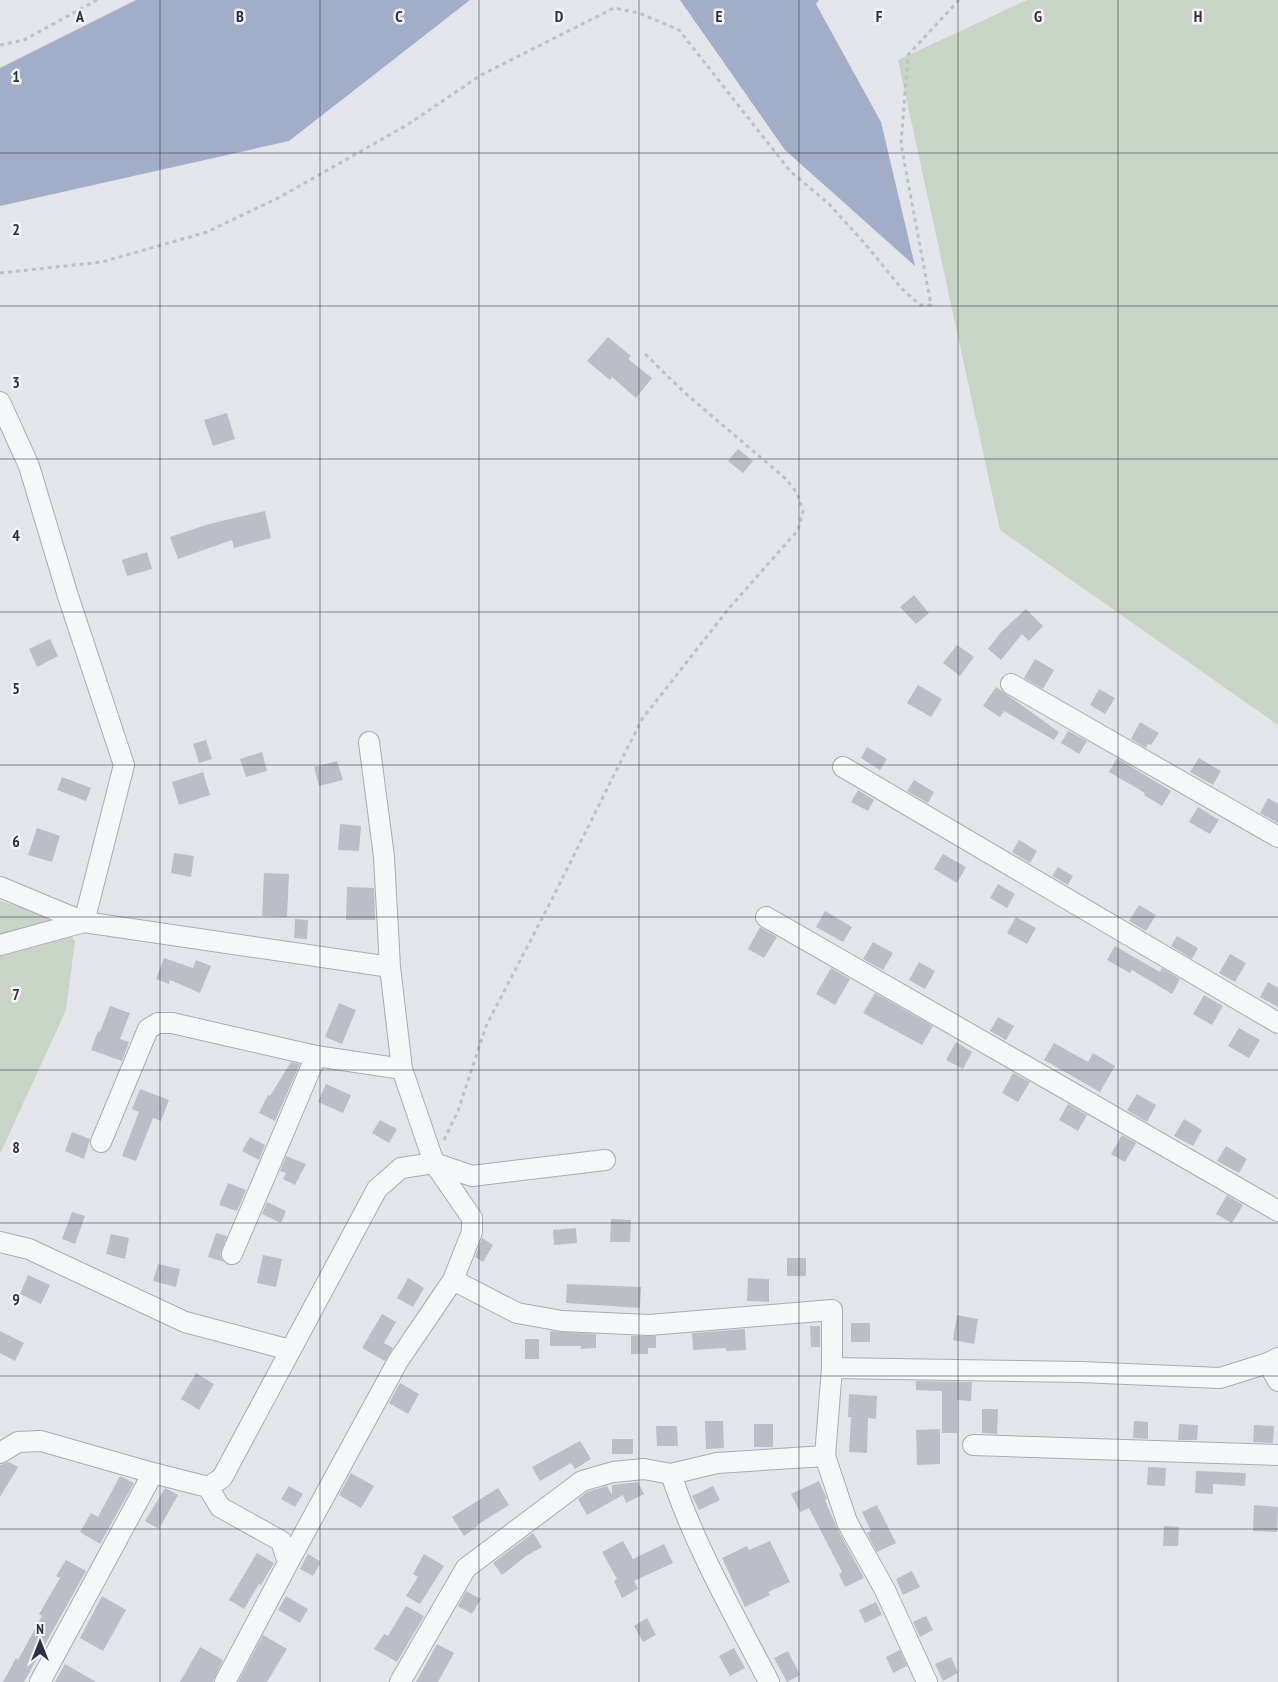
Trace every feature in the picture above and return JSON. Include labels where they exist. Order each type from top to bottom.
[{"type":"street","points":[[0,402],[29,466],[68,596],[124,765],[84,922]]},
{"type":"street","points":[[1011,684],[1278,837]]},
{"type":"street","points":[[225,1682],[398,1362],[453,1280],[472,1232],[472,1218],[434,1163],[402,1069],[390,967],[384,856],[368,742]]},
{"type":"street","points":[[843,767],[1278,1023]]},
{"type":"street","points":[[0,887],[84,922],[390,967]]},
{"type":"street","points":[[766,917],[1278,1211]]},
{"type":"street","points":[[0,945],[84,922]]},
{"type":"street","points":[[101,1142],[148,1029],[158,1023],[172,1023],[316,1056],[402,1069]]},
{"type":"street","points":[[232,1254],[316,1056]]},
{"type":"street","points":[[208,1487],[222,1478],[377,1189],[401,1168],[434,1163],[472,1176],[605,1160]]},
{"type":"street","points":[[0,1242],[29,1249],[185,1322],[290,1350]]},
{"type":"street","points":[[453,1280],[517,1313],[562,1321],[649,1325],[832,1310],[832,1368],[825,1456],[848,1522],[885,1590],[927,1682]]},
{"type":"street","points":[[832,1368],[1080,1372],[1220,1378],[1273,1360],[1278,1381]]},
{"type":"street","points":[[0,1453],[18,1442],[41,1441],[208,1487],[220,1507],[281,1541],[288,1563]]},
{"type":"street","points":[[973,1445],[1278,1455]]},
{"type":"street","points":[[400,1682],[466,1568],[582,1482],[621,1472],[644,1470],[671,1474],[718,1463],[825,1456]]},
{"type":"street","points":[[40,1682],[153,1473]]},
{"type":"street","points":[[671,1474],[681,1504],[704,1556],[769,1682]]},
{"type":"path","points":[[0,45],[24,40],[97,0]]},
{"type":"path","points":[[0,273],[102,262],[207,232],[280,197],[407,125],[481,75],[614,8],[639,13],[679,30],[790,171],[829,204],[868,246],[901,288],[920,306],[931,305],[901,144],[908,55],[959,0]]},
{"type":"path","points":[[434,1163],[458,1111],[486,1026],[642,719],[730,607],[798,530],[803,511],[796,493],[786,479],[684,393],[643,352]]},
{"type":"green space","points":[[1027,0],[1278,0],[1278,725],[1000,530],[898,60]]},
{"type":"green space","points":[[0,901],[56,918],[75,941],[66,1010],[0,1154]]},
{"type":"water","points":[[136,0],[470,0],[289,141],[0,206],[0,68]]},
{"type":"water","points":[[680,0],[819,0],[816,4],[881,122],[915,266],[785,150]]},
{"type":"building","points":[[608,337],[631,356],[628,359],[652,378],[636,398],[612,377],[610,380],[587,361]]},
{"type":"building","points":[[227,413],[235,439],[213,446],[204,420]]},
{"type":"building","points":[[738,449],[753,461],[743,473],[728,461]]},
{"type":"building","points":[[265,511],[271,538],[234,548],[232,540],[178,559],[170,537],[209,524]]},
{"type":"building","points":[[147,552],[152,569],[127,576],[122,560]]},
{"type":"building","points":[[914,595],[929,613],[916,624],[900,607]]},
{"type":"building","points":[[1026,609],[1043,626],[1029,641],[1022,634],[1001,660],[988,649],[1001,632]]},
{"type":"building","points":[[50,639],[58,656],[37,667],[29,649]]},
{"type":"building","points":[[957,645],[974,657],[960,676],[943,663]]},
{"type":"building","points":[[1035,659],[1054,670],[1043,689],[1024,678]]},
{"type":"building","points":[[918,685],[942,699],[931,717],[907,703]]},
{"type":"building","points":[[996,687],[1059,732],[1054,740],[1004,711],[1000,717],[983,706]]},
{"type":"building","points":[[1099,689],[1115,698],[1105,714],[1090,705]]},
{"type":"building","points":[[1140,722],[1159,733],[1151,745],[1148,744],[1146,748],[1131,739]]},
{"type":"building","points":[[1068,731],[1087,741],[1079,754],[1061,743]]},
{"type":"building","points":[[206,740],[212,759],[199,763],[193,744]]},
{"type":"building","points":[[867,747],[887,759],[880,770],[861,758]]},
{"type":"building","points":[[262,752],[267,771],[246,777],[240,759]]},
{"type":"building","points":[[1117,758],[1171,791],[1162,806],[1144,795],[1145,793],[1109,772]]},
{"type":"building","points":[[1199,758],[1221,771],[1213,785],[1190,772]]},
{"type":"building","points":[[337,761],[343,780],[319,786],[314,767]]},
{"type":"building","points":[[203,772],[210,795],[179,805],[172,782]]},
{"type":"building","points":[[62,777],[91,788],[86,801],[57,790]]},
{"type":"building","points":[[914,780],[934,792],[928,803],[907,791]]},
{"type":"building","points":[[858,790],[874,800],[868,811],[851,802]]},
{"type":"building","points":[[1268,798],[1278,804],[1278,823],[1260,813]]},
{"type":"building","points":[[1198,807],[1219,820],[1210,834],[1189,822]]},
{"type":"building","points":[[340,824],[361,826],[359,851],[338,850]]},
{"type":"building","points":[[37,828],[60,836],[52,862],[28,855]]},
{"type":"building","points":[[1019,840],[1037,851],[1030,863],[1012,852]]},
{"type":"building","points":[[174,853],[194,856],[191,877],[171,873]]},
{"type":"building","points":[[943,854],[966,867],[957,883],[934,869]]},
{"type":"building","points":[[1058,867],[1073,876],[1068,885],[1052,876]]},
{"type":"building","points":[[264,873],[289,874],[287,917],[262,916]]},
{"type":"building","points":[[998,884],[1015,894],[1007,908],[990,898]]},
{"type":"building","points":[[347,887],[374,888],[375,920],[346,920]]},
{"type":"building","points":[[1139,905],[1156,915],[1146,931],[1129,921]]},
{"type":"building","points":[[825,911],[852,927],[843,942],[816,927]]},
{"type":"building","points":[[1016,917],[1036,928],[1027,944],[1007,933]]},
{"type":"building","points":[[295,919],[308,920],[307,939],[294,938]]},
{"type":"building","points":[[760,927],[777,937],[764,958],[748,949]]},
{"type":"building","points":[[1177,936],[1198,948],[1192,959],[1171,946]]},
{"type":"building","points":[[873,942],[893,953],[883,970],[863,959]]},
{"type":"building","points":[[1115,946],[1160,972],[1162,968],[1180,979],[1172,994],[1132,970],[1130,973],[1107,960]]},
{"type":"building","points":[[1230,954],[1246,963],[1235,982],[1219,973]]},
{"type":"building","points":[[164,958],[193,968],[196,960],[211,966],[200,993],[170,980],[169,984],[156,979]]},
{"type":"building","points":[[919,962],[935,971],[925,989],[909,980]]},
{"type":"building","points":[[831,968],[850,979],[835,1005],[816,994]]},
{"type":"building","points":[[1268,982],[1278,988],[1278,1007],[1260,997]]},
{"type":"building","points":[[875,993],[933,1026],[922,1045],[863,1013]]},
{"type":"building","points":[[1204,995],[1223,1006],[1212,1025],[1193,1014]]},
{"type":"building","points":[[339,1003],[356,1010],[342,1044],[325,1037]]},
{"type":"building","points":[[110,1006],[130,1013],[120,1039],[129,1042],[122,1061],[91,1050]]},
{"type":"building","points":[[998,1017],[1014,1026],[1006,1040],[990,1031]]},
{"type":"building","points":[[1239,1028],[1260,1040],[1249,1058],[1228,1046]]},
{"type":"building","points":[[956,1042],[972,1052],[963,1069],[946,1060]]},
{"type":"building","points":[[1054,1043],[1088,1062],[1093,1053],[1115,1066],[1100,1092],[1044,1060]]},
{"type":"building","points":[[291,1062],[300,1064],[275,1121],[259,1113],[268,1095],[270,1096]]},
{"type":"building","points":[[1013,1073],[1030,1082],[1018,1102],[1002,1093]]},
{"type":"building","points":[[326,1084],[351,1095],[343,1113],[318,1102]]},
{"type":"building","points":[[140,1089],[169,1100],[161,1121],[153,1118],[136,1161],[122,1156],[139,1112],[132,1109]]},
{"type":"building","points":[[1137,1094],[1156,1105],[1147,1122],[1127,1110]]},
{"type":"building","points":[[1068,1104],[1087,1115],[1078,1131],[1059,1120]]},
{"type":"building","points":[[1184,1119],[1202,1130],[1193,1146],[1174,1136]]},
{"type":"building","points":[[380,1120],[397,1129],[389,1143],[372,1133]]},
{"type":"building","points":[[72,1132],[90,1139],[84,1159],[65,1151]]},
{"type":"building","points":[[1122,1135],[1136,1143],[1125,1162],[1111,1154]]},
{"type":"building","points":[[250,1137],[265,1145],[259,1160],[242,1151]]},
{"type":"building","points":[[1226,1146],[1247,1159],[1239,1173],[1217,1161]]},
{"type":"building","points":[[286,1156],[306,1164],[295,1185],[283,1179],[286,1173],[280,1171]]},
{"type":"building","points":[[228,1183],[246,1190],[237,1211],[219,1205]]},
{"type":"building","points":[[1227,1195],[1243,1205],[1232,1223],[1216,1214]]},
{"type":"building","points":[[267,1202],[286,1211],[281,1223],[262,1214]]},
{"type":"building","points":[[72,1212],[85,1216],[75,1244],[62,1239]]},
{"type":"building","points":[[611,1219],[631,1220],[630,1242],[610,1242]]},
{"type":"building","points":[[576,1228],[577,1243],[554,1245],[553,1230]]},
{"type":"building","points":[[216,1233],[227,1236],[220,1255],[224,1262],[208,1257]]},
{"type":"building","points":[[111,1234],[129,1238],[125,1259],[106,1254]]},
{"type":"building","points":[[482,1238],[493,1245],[483,1262],[475,1257]]},
{"type":"building","points":[[263,1255],[282,1259],[276,1287],[257,1283]]},
{"type":"building","points":[[787,1258],[806,1258],[806,1276],[787,1276]]},
{"type":"building","points":[[158,1264],[180,1269],[176,1287],[153,1281]]},
{"type":"building","points":[[28,1275],[50,1285],[41,1304],[20,1294]]},
{"type":"building","points":[[408,1278],[424,1288],[413,1307],[397,1298]]},
{"type":"building","points":[[748,1278],[769,1279],[769,1302],[747,1301]]},
{"type":"building","points":[[567,1284],[641,1287],[640,1308],[566,1303]]},
{"type":"building","points":[[382,1314],[396,1322],[384,1343],[393,1348],[385,1361],[362,1348]]},
{"type":"building","points":[[957,1315],[978,1319],[974,1344],[953,1340]]},
{"type":"building","points":[[851,1323],[870,1323],[870,1342],[851,1342]]},
{"type":"building","points":[[810,1326],[820,1326],[820,1347],[811,1347]]},
{"type":"building","points":[[745,1329],[746,1350],[726,1351],[726,1348],[693,1350],[692,1333]]},
{"type":"building","points":[[0,1331],[24,1343],[15,1361],[0,1353]]},
{"type":"building","points":[[550,1331],[596,1334],[596,1348],[581,1349],[581,1346],[550,1346]]},
{"type":"building","points":[[631,1336],[656,1336],[656,1348],[648,1348],[648,1354],[631,1354]]},
{"type":"building","points":[[525,1339],[539,1339],[539,1359],[525,1359]]},
{"type":"building","points":[[196,1373],[214,1384],[199,1410],[181,1399]]},
{"type":"building","points":[[916,1381],[972,1382],[971,1401],[957,1400],[957,1433],[942,1433],[942,1391],[916,1390]]},
{"type":"building","points":[[400,1383],[419,1394],[408,1414],[389,1403]]},
{"type":"building","points":[[849,1394],[877,1396],[876,1419],[868,1418],[867,1453],[849,1452],[851,1417],[848,1417]]},
{"type":"building","points":[[982,1409],[998,1409],[997,1434],[982,1433]]},
{"type":"building","points":[[705,1421],[723,1421],[724,1448],[706,1449]]},
{"type":"building","points":[[1134,1421],[1148,1422],[1148,1439],[1133,1438]]},
{"type":"building","points":[[754,1424],[773,1424],[773,1447],[754,1447]]},
{"type":"building","points":[[1179,1424],[1198,1425],[1197,1440],[1178,1440]]},
{"type":"building","points":[[1254,1425],[1274,1426],[1273,1443],[1253,1442]]},
{"type":"building","points":[[656,1426],[677,1426],[678,1446],[657,1446]]},
{"type":"building","points":[[940,1429],[940,1464],[917,1465],[916,1430]]},
{"type":"building","points":[[612,1439],[633,1439],[633,1454],[612,1454]]},
{"type":"building","points":[[580,1441],[591,1459],[575,1469],[571,1463],[540,1481],[532,1467]]},
{"type":"building","points":[[9,1462],[18,1467],[0,1497],[0,1465]]},
{"type":"building","points":[[1148,1467],[1166,1468],[1165,1486],[1147,1485]]},
{"type":"building","points":[[1196,1471],[1246,1473],[1245,1486],[1213,1484],[1213,1494],[1195,1493]]},
{"type":"building","points":[[351,1473],[374,1486],[361,1508],[339,1495]]},
{"type":"building","points":[[120,1476],[134,1483],[100,1544],[80,1532],[91,1513],[98,1517]]},
{"type":"building","points":[[819,1481],[837,1528],[864,1578],[845,1587],[839,1574],[842,1572],[809,1508],[800,1512],[791,1494]]},
{"type":"building","points":[[638,1482],[644,1494],[626,1503],[623,1495],[587,1515],[578,1499],[587,1492],[607,1486],[612,1495],[612,1485]]},
{"type":"building","points":[[289,1486],[303,1494],[295,1507],[281,1499]]},
{"type":"building","points":[[713,1486],[720,1500],[699,1510],[692,1496]]},
{"type":"building","points":[[165,1488],[178,1495],[159,1529],[145,1521]]},
{"type":"building","points":[[498,1488],[509,1505],[477,1525],[464,1536],[452,1517]]},
{"type":"building","points":[[877,1505],[896,1543],[877,1552],[867,1533],[871,1531],[862,1512]]},
{"type":"building","points":[[1254,1505],[1278,1507],[1277,1532],[1253,1531]]},
{"type":"building","points":[[1164,1526],[1179,1527],[1178,1546],[1163,1546]]},
{"type":"building","points":[[533,1533],[542,1547],[526,1556],[502,1575],[493,1563]]},
{"type":"building","points":[[623,1541],[633,1559],[664,1544],[673,1563],[634,1581],[638,1589],[622,1598],[614,1581],[617,1579],[602,1552]]},
{"type":"building","points":[[770,1541],[790,1582],[768,1592],[770,1595],[745,1607],[722,1558],[747,1546],[749,1550]]},
{"type":"building","points":[[257,1553],[274,1563],[244,1609],[229,1600]]},
{"type":"building","points":[[308,1554],[321,1562],[313,1576],[300,1569]]},
{"type":"building","points":[[424,1554],[444,1566],[420,1604],[406,1596],[418,1577],[413,1574]]},
{"type":"building","points":[[66,1560],[86,1571],[24,1682],[3,1682],[16,1658],[18,1660],[42,1616],[39,1614],[60,1578],[56,1576]]},
{"type":"building","points":[[912,1571],[920,1587],[903,1595],[896,1579]]},
{"type":"building","points":[[466,1591],[481,1599],[472,1614],[458,1606]]},
{"type":"building","points":[[102,1596],[126,1610],[103,1651],[80,1638]]},
{"type":"building","points":[[286,1596],[308,1609],[300,1623],[278,1610]]},
{"type":"building","points":[[876,1602],[882,1615],[865,1623],[859,1610]]},
{"type":"building","points":[[406,1606],[424,1616],[397,1662],[374,1649],[384,1634],[388,1636]]},
{"type":"building","points":[[926,1616],[933,1630],[920,1637],[913,1622]]},
{"type":"building","points":[[647,1618],[656,1635],[643,1642],[634,1626]]},
{"type":"building","points":[[263,1635],[287,1649],[267,1682],[238,1682]]},
{"type":"building","points":[[437,1644],[454,1653],[438,1682],[416,1682]]},
{"type":"building","points":[[200,1647],[223,1660],[213,1682],[180,1682]]},
{"type":"building","points":[[734,1648],[745,1668],[730,1676],[719,1656]]},
{"type":"building","points":[[900,1650],[907,1666],[893,1673],[886,1657]]},
{"type":"building","points":[[788,1651],[800,1675],[787,1682],[774,1658]]},
{"type":"building","points":[[951,1657],[958,1673],[943,1681],[935,1664]]},
{"type":"building","points":[[65,1664],[96,1682],[55,1682]]}]
